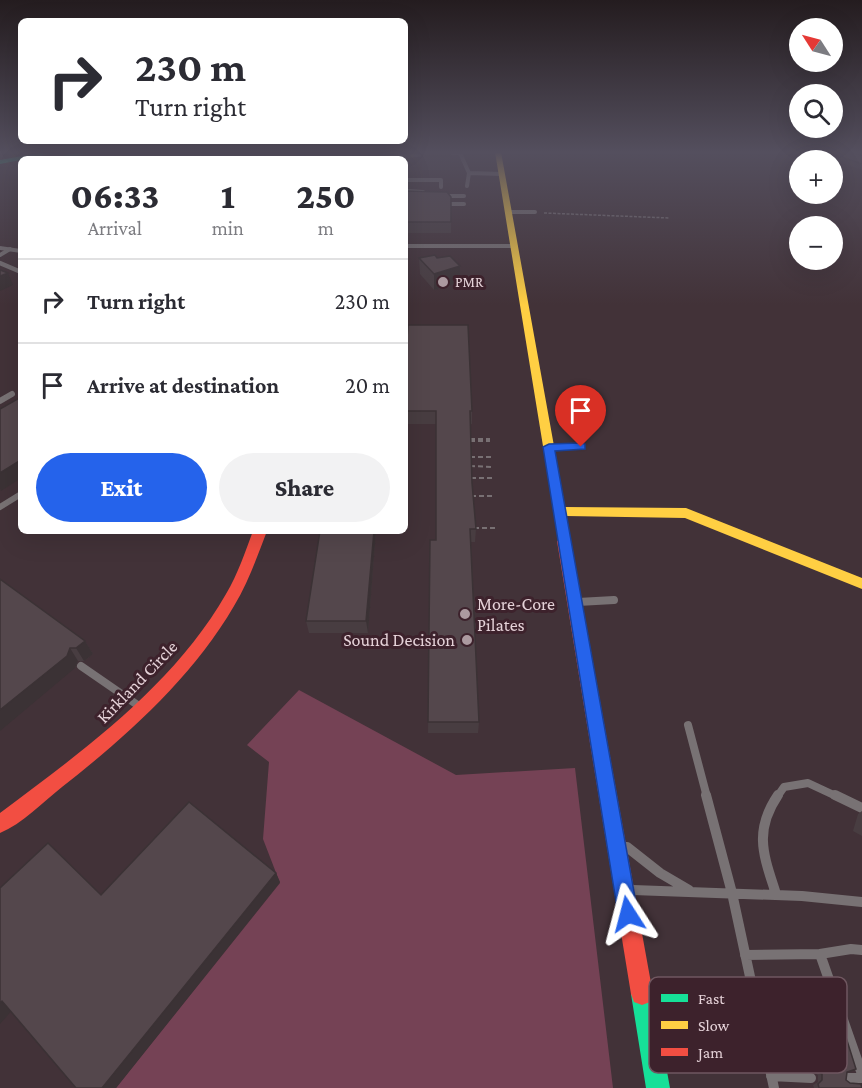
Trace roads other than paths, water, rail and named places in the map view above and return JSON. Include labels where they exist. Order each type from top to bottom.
[{"type":"main road","points":[[507,203],[649,1036]]},
{"type":"main road","points":[[560,511],[686,513],[862,584]]},
{"type":"main road","name":"Kirkland Circle","points":[[0,824],[69,774],[141,708],[182,665],[224,609],[259,534]]},
{"type":"main road","points":[[655,1073],[658,1088]]},
{"type":"street","points":[[408,246],[514,246]]},
{"type":"street","points":[[0,248],[18,250]]},
{"type":"lane","points":[[450,204],[464,204]]},
{"type":"lane","points":[[509,212],[535,212]]},
{"type":"lane","points":[[0,255],[10,249]]},
{"type":"lane","points":[[0,263],[18,271]]},
{"type":"lane","points":[[0,401],[12,394]]},
{"type":"lane","points":[[549,447],[581,447]]},
{"type":"lane","points":[[0,507],[18,496]]},
{"type":"lane","points":[[575,603],[614,600]]},
{"type":"lane","points":[[81,666],[141,708]]},
{"type":"lane","points":[[688,725],[732,893],[750,977]]},
{"type":"lane","points":[[776,894],[762,844],[766,820],[774,798],[784,787],[808,783],[862,808]]},
{"type":"lane","points":[[615,833],[638,856],[692,892]]},
{"type":"lane","points":[[624,890],[776,894],[862,902]]},
{"type":"lane","points":[[745,955],[820,954],[851,949],[862,950]]},
{"type":"lane","points":[[820,954],[828,977]]},
{"type":"lane","points":[[847,1032],[862,1076],[848,1078]]},
{"type":"lane","points":[[770,1073],[774,1088]]},
{"type":"lane","points":[[771,1076],[811,1078]]},
{"type":"place","name":"PMR","points":[[443,282]]},
{"type":"place","name":"More-Core Pilates","points":[[465,614]]},
{"type":"place","name":"Sound Decision","points":[[467,640]]}]
